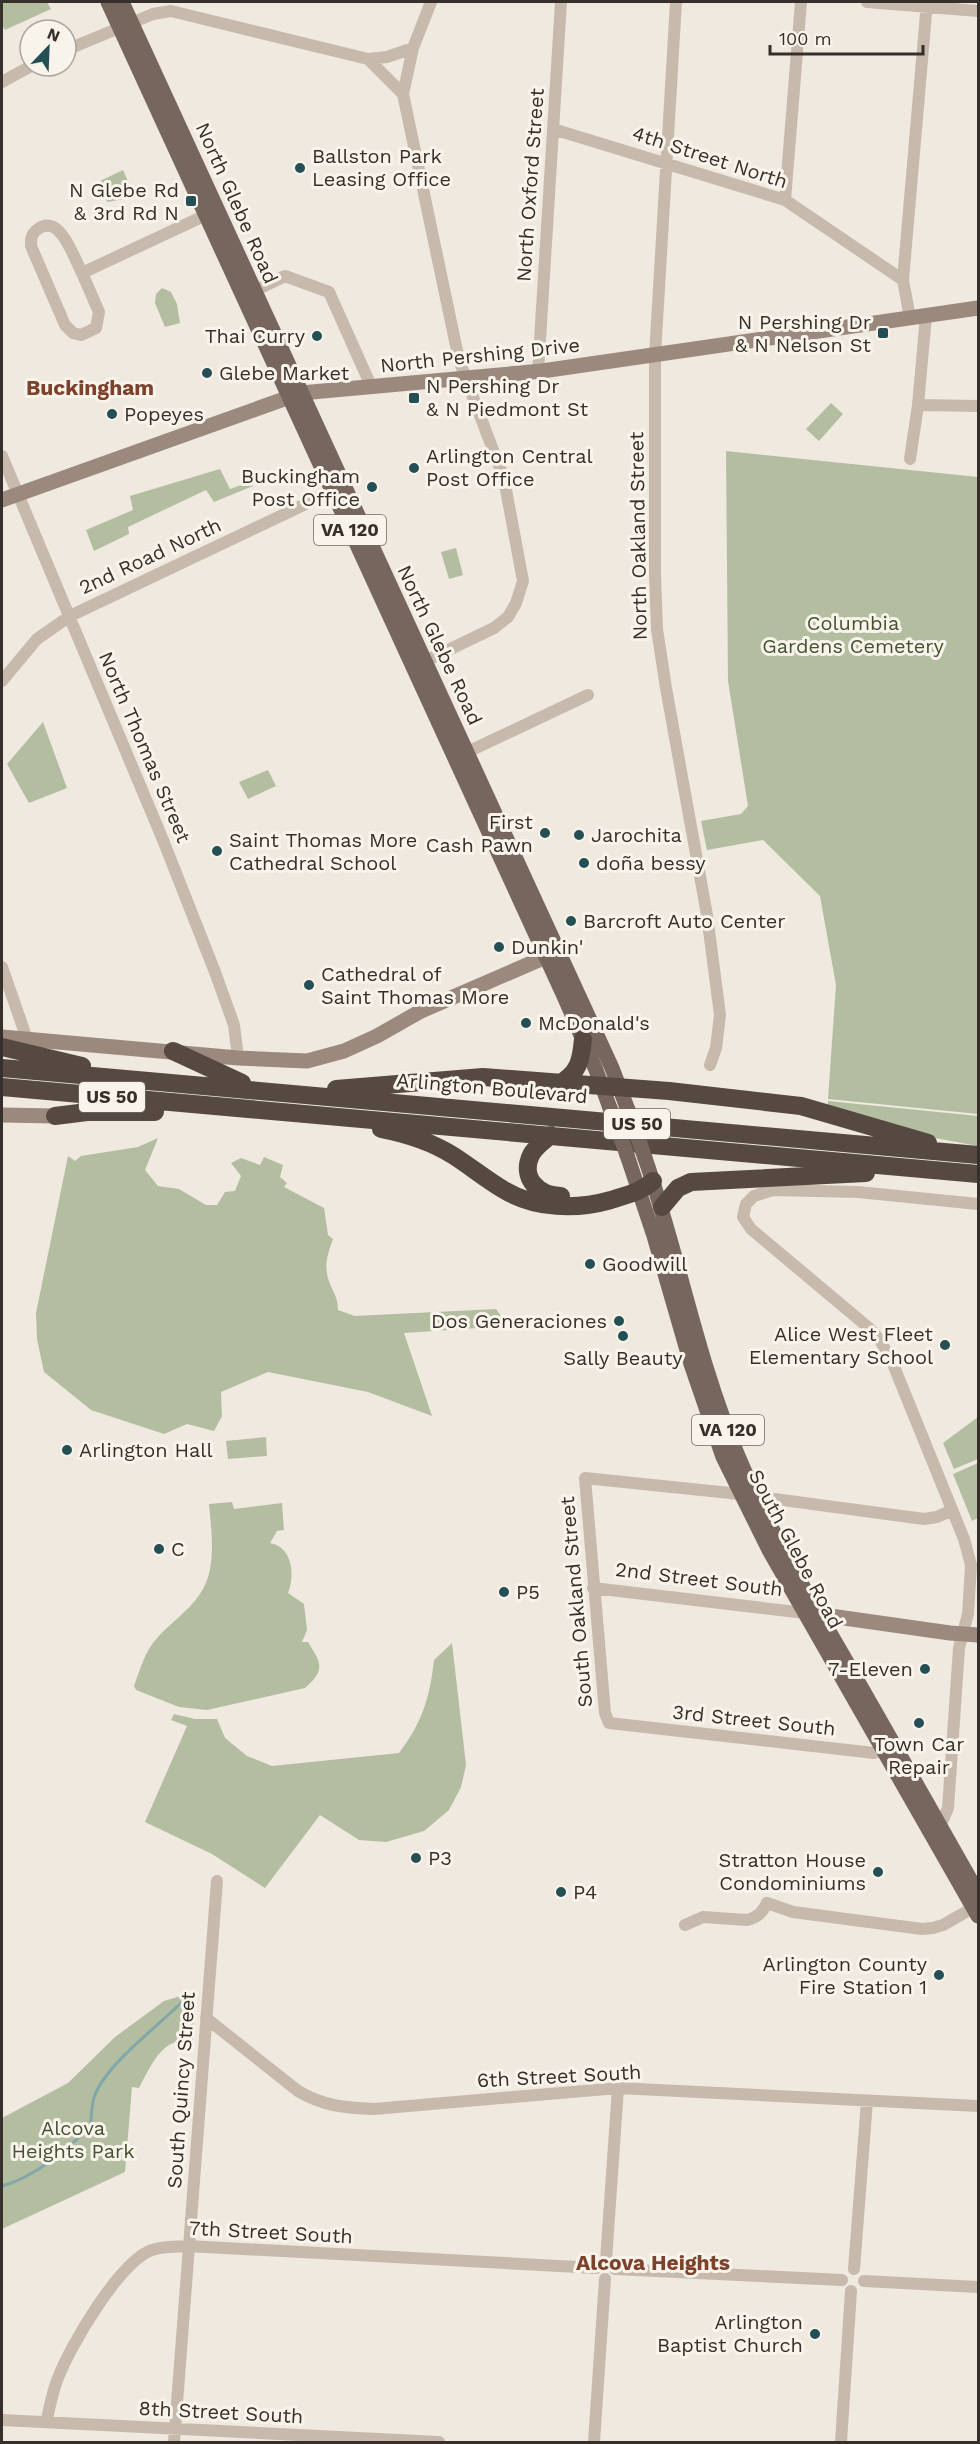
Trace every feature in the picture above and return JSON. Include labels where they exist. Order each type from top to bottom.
[{"type":"highway","points":[[559,1084],[578,1069],[583,1039]]},
{"type":"highway","points":[[2,1047],[130,1079]]},
{"type":"highway","points":[[173,1051],[255,1089]]},
{"type":"highway","name":"Arlington Boulevard","points":[[2,1068],[974,1155]]},
{"type":"highway","points":[[295,1093],[472,1077],[502,1078],[801,1106],[974,1155]]},
{"type":"highway","name":"Arlington Boulevard","points":[[2,1087],[978,1174]]},
{"type":"highway","points":[[55,1116],[118,1111],[210,1113],[223,1107]]},
{"type":"highway","points":[[303,1113],[419,1139],[453,1155],[505,1191],[537,1203],[562,1206],[601,1202],[643,1185]]},
{"type":"highway","points":[[551,1135],[536,1148],[529,1162],[529,1176],[533,1185],[541,1191],[556,1196],[581,1195],[643,1185]]},
{"type":"highway","points":[[662,1207],[678,1188],[691,1182],[854,1174],[914,1168]]},
{"type":"main road","name":"North Glebe Road","points":[[108,2],[126,24]]},
{"type":"main road","name":"North Glebe Road","points":[[122,2],[126,24],[611,1088],[610,1108]]},
{"type":"main road","name":"North Glebe Road","points":[[295,395],[333,491],[419,664]]},
{"type":"main road","name":"North Glebe Road","points":[[551,954],[583,1039],[611,1088],[628,1110]]},
{"type":"main road","name":"South Glebe Road","points":[[610,1108],[627,1155],[643,1185],[671,1268],[723,1457],[749,1497],[811,1614],[890,1749],[977,1906]]},
{"type":"main road","name":"South Glebe Road","points":[[628,1110],[645,1158],[643,1185],[662,1207],[671,1268]]},
{"type":"main road","name":"South Glebe Road","points":[[890,1749],[940,1826],[977,1906]]},
{"type":"street","points":[[419,664],[494,628],[508,617],[516,603],[523,581],[504,479],[459,360],[403,93],[413,48],[431,2]]},
{"type":"street","name":"North Oxford Street","points":[[538,372],[561,2]]},
{"type":"street","name":"North Oakland Street","points":[[676,2],[655,355],[655,575],[657,629],[707,915],[720,1015],[716,1048],[710,1065]]},
{"type":"street","points":[[785,200],[801,2]]},
{"type":"street","points":[[867,2],[927,4],[978,11]]},
{"type":"street","points":[[909,318],[903,280],[927,4]]},
{"type":"street","points":[[78,45],[153,14],[171,11],[368,59],[387,57],[413,48]]},
{"type":"street","points":[[368,59],[403,93]]},
{"type":"street","points":[[2,82],[18,73]]},
{"type":"street","name":"4th Street North","points":[[553,129],[667,162],[785,200],[903,280]]},
{"type":"street","points":[[82,273],[212,212]]},
{"type":"street","points":[[48,225],[55,227],[62,234],[82,273],[99,312],[96,328],[81,335],[73,333],[65,325],[31,246],[33,233],[40,227],[48,225]]},
{"type":"street","points":[[249,293],[285,276],[329,292],[372,388]]},
{"type":"street","name":"North Pershing Drive","points":[[2,500],[295,395],[538,372],[978,308]]},
{"type":"street","points":[[910,459],[918,405],[926,316]]},
{"type":"street","points":[[918,405],[978,406]]},
{"type":"street","name":"North Thomas Street","points":[[2,456],[211,961],[234,1025],[238,1058]]},
{"type":"street","name":"2nd Road North","points":[[2,681],[37,639],[70,616],[333,491]]},
{"type":"street","points":[[460,756],[588,696]]},
{"type":"street","points":[[2,1037],[238,1058],[287,1061],[327,1057],[377,1036],[421,1011],[551,954]]},
{"type":"street","points":[[2,967],[27,1039]]},
{"type":"street","points":[[2,1115],[55,1116]]},
{"type":"street","points":[[940,1826],[948,1808],[959,1648],[971,1635],[968,1614],[970,1565],[964,1539],[893,1364],[880,1340],[862,1322],[748,1227],[743,1217],[746,1204],[754,1196],[773,1190],[847,1192],[978,1204]]},
{"type":"street","name":"South Oakland Street","points":[[609,1723],[605,1713],[585,1478],[749,1497]]},
{"type":"street","points":[[749,1497],[924,1519],[937,1517],[952,1510]]},
{"type":"street","name":"2nd Street South","points":[[593,1588],[971,1635]]},
{"type":"street","name":"3rd Street South","points":[[609,1723],[874,1753],[890,1749]]},
{"type":"street","name":"South Quincy Street","points":[[175,2436],[212,1920],[217,1881]]},
{"type":"street","points":[[685,1925],[704,1917],[747,1920],[762,1914],[767,1903],[793,1912],[933,1928],[977,1906]]},
{"type":"street","name":"6th Street South","points":[[206,2018],[298,2091],[331,2106],[375,2109],[618,2088],[978,2106]]},
{"type":"street","points":[[606,2260],[618,2088]]},
{"type":"street","points":[[854,2270],[867,2101]]},
{"type":"street","name":"7th Street South","points":[[46,2422],[57,2378],[72,2349],[123,2271],[151,2250],[189,2246],[596,2268]]},
{"type":"street","points":[[605,2279],[597,2274],[596,2268],[601,2261],[606,2260],[613,2264],[615,2270]]},
{"type":"street","points":[[605,2279],[610,2277],[615,2270]]},
{"type":"street","points":[[615,2270],[843,2280]]},
{"type":"street","points":[[854,2270],[845,2274],[843,2280],[846,2288],[851,2291],[858,2290],[864,2281]]},
{"type":"street","points":[[854,2270],[862,2275],[864,2281]]},
{"type":"street","points":[[594,2442],[605,2279]]},
{"type":"street","points":[[864,2281],[978,2286]]},
{"type":"street","points":[[841,2442],[851,2291]]},
{"type":"street","name":"8th Street South","points":[[2,2420],[46,2422],[175,2436],[439,2442]]},
{"type":"green space","points":[[2,2],[47,2],[51,9],[31,18],[18,18],[18,24],[5,30],[2,25]]},
{"type":"green space","points":[[123,170],[130,186],[130,193],[124,199],[107,202],[100,181]]},
{"type":"green space","points":[[162,288],[171,292],[177,304],[180,323],[165,327],[155,303],[156,294]]},
{"type":"green space","points":[[831,403],[843,414],[819,441],[806,429]]},
{"type":"green space","name":"Columbia Gardens Cemetery","points":[[726,451],[978,477],[978,1114],[828,1099],[836,985],[820,896],[763,840],[707,850],[701,821],[741,814],[748,806],[728,681]]},
{"type":"green space","points":[[220,469],[230,489],[250,482],[253,486],[214,502],[206,490],[128,527],[129,534],[94,551],[86,530],[133,510],[130,496]]},
{"type":"green space","points":[[456,548],[463,575],[449,579],[441,552]]},
{"type":"green space","points":[[43,722],[67,788],[29,803],[7,764]]},
{"type":"green space","points":[[268,770],[276,786],[248,799],[239,782]]},
{"type":"green space","points":[[828,1101],[978,1116],[978,1146],[924,1136],[827,1109]]},
{"type":"green space","points":[[158,1138],[145,1170],[158,1186],[179,1189],[206,1205],[217,1205],[225,1192],[235,1191],[241,1176],[231,1163],[241,1158],[260,1165],[264,1157],[283,1165],[280,1177],[287,1183],[284,1187],[324,1208],[328,1235],[333,1239],[326,1268],[338,1310],[355,1316],[496,1309],[508,1326],[404,1333],[432,1416],[368,1392],[268,1372],[221,1392],[222,1416],[214,1431],[187,1424],[164,1434],[91,1410],[44,1372],[37,1339],[36,1313],[68,1156],[75,1161],[81,1156],[138,1147]]},
{"type":"green space","points":[[978,1417],[978,1459],[954,1469],[943,1443]]},
{"type":"green space","points":[[266,1437],[267,1456],[228,1459],[226,1441]]},
{"type":"green space","points":[[978,1463],[978,1518],[972,1521],[953,1474]]},
{"type":"green space","points":[[232,1502],[234,1509],[282,1503],[284,1530],[277,1531],[270,1543],[284,1550],[288,1556],[291,1579],[288,1593],[304,1604],[307,1630],[302,1642],[308,1642],[318,1660],[319,1670],[305,1688],[207,1710],[179,1707],[136,1690],[134,1686],[143,1660],[153,1642],[196,1599],[207,1580],[212,1553],[209,1504]]},
{"type":"green space","points":[[452,1643],[466,1765],[461,1787],[449,1810],[424,1831],[386,1842],[359,1840],[320,1815],[265,1888],[212,1854],[145,1822],[187,1726],[171,1720],[174,1714],[195,1719],[217,1719],[225,1738],[247,1756],[272,1766],[399,1753],[414,1731],[424,1709],[434,1660]]},
{"type":"green space","name":"Alcova Heights Park","points":[[194,1992],[193,2040],[182,2040],[166,2048],[154,2061],[139,2088],[132,2087],[125,2172],[2,2229],[2,2118],[68,2083],[115,2037],[164,2001]]},
{"type":"waterway","points":[[2,2186],[38,2170],[90,2127],[92,2106],[101,2083],[133,2046],[181,2003]]},
{"type":"place","name":"Ballston Park Leasing Office","points":[[300,168]]},
{"type":"place","name":"N Glebe Rd & 3rd Rd N","points":[[191,201]]},
{"type":"place","name":"N Pershing Dr & N Nelson St","points":[[883,333]]},
{"type":"place","name":"Thai Curry","points":[[317,336]]},
{"type":"place","name":"Glebe Market","points":[[207,373]]},
{"type":"place","name":"N Pershing Dr & N Piedmont St","points":[[414,398]]},
{"type":"place","name":"Popeyes","points":[[112,414]]},
{"type":"place","name":"Arlington Central Post Office","points":[[414,468]]},
{"type":"place","name":"Buckingham Post Office","points":[[372,487]]},
{"type":"place","name":"First Cash Pawn","points":[[545,833]]},
{"type":"place","name":"Jarochita","points":[[579,835]]},
{"type":"place","name":"Saint Thomas More Cathedral School","points":[[217,851]]},
{"type":"place","name":"doña bessy","points":[[584,863]]},
{"type":"place","name":"Barcroft Auto Center","points":[[571,921]]},
{"type":"place","name":"Dunkin'","points":[[499,947]]},
{"type":"place","name":"Cathedral of Saint Thomas More","points":[[309,985]]},
{"type":"place","name":"McDonald's","points":[[526,1023]]},
{"type":"place","name":"Goodwill","points":[[590,1264]]},
{"type":"place","name":"Dos Generaciones","points":[[619,1321]]},
{"type":"place","name":"Sally Beauty","points":[[623,1336]]},
{"type":"place","name":"Alice West Fleet Elementary School","points":[[945,1345]]},
{"type":"place","name":"Arlington Hall","points":[[67,1450]]},
{"type":"place","name":"C","points":[[159,1549]]},
{"type":"place","name":"P5","points":[[504,1592]]},
{"type":"place","name":"7-Eleven","points":[[925,1669]]},
{"type":"place","name":"Town Car Repair","points":[[919,1723]]},
{"type":"place","name":"P3","points":[[416,1858]]},
{"type":"place","name":"Stratton House Condominiums","points":[[878,1872]]},
{"type":"place","name":"P4","points":[[561,1892]]},
{"type":"place","name":"Arlington County Fire Station 1","points":[[939,1975]]},
{"type":"place","name":"Arlington Baptist Church","points":[[815,2334]]},
{"type":"district","name":"Buckingham","points":[[90,388]]},
{"type":"district","name":"Alcova Heights","points":[[653,2263]]}]
